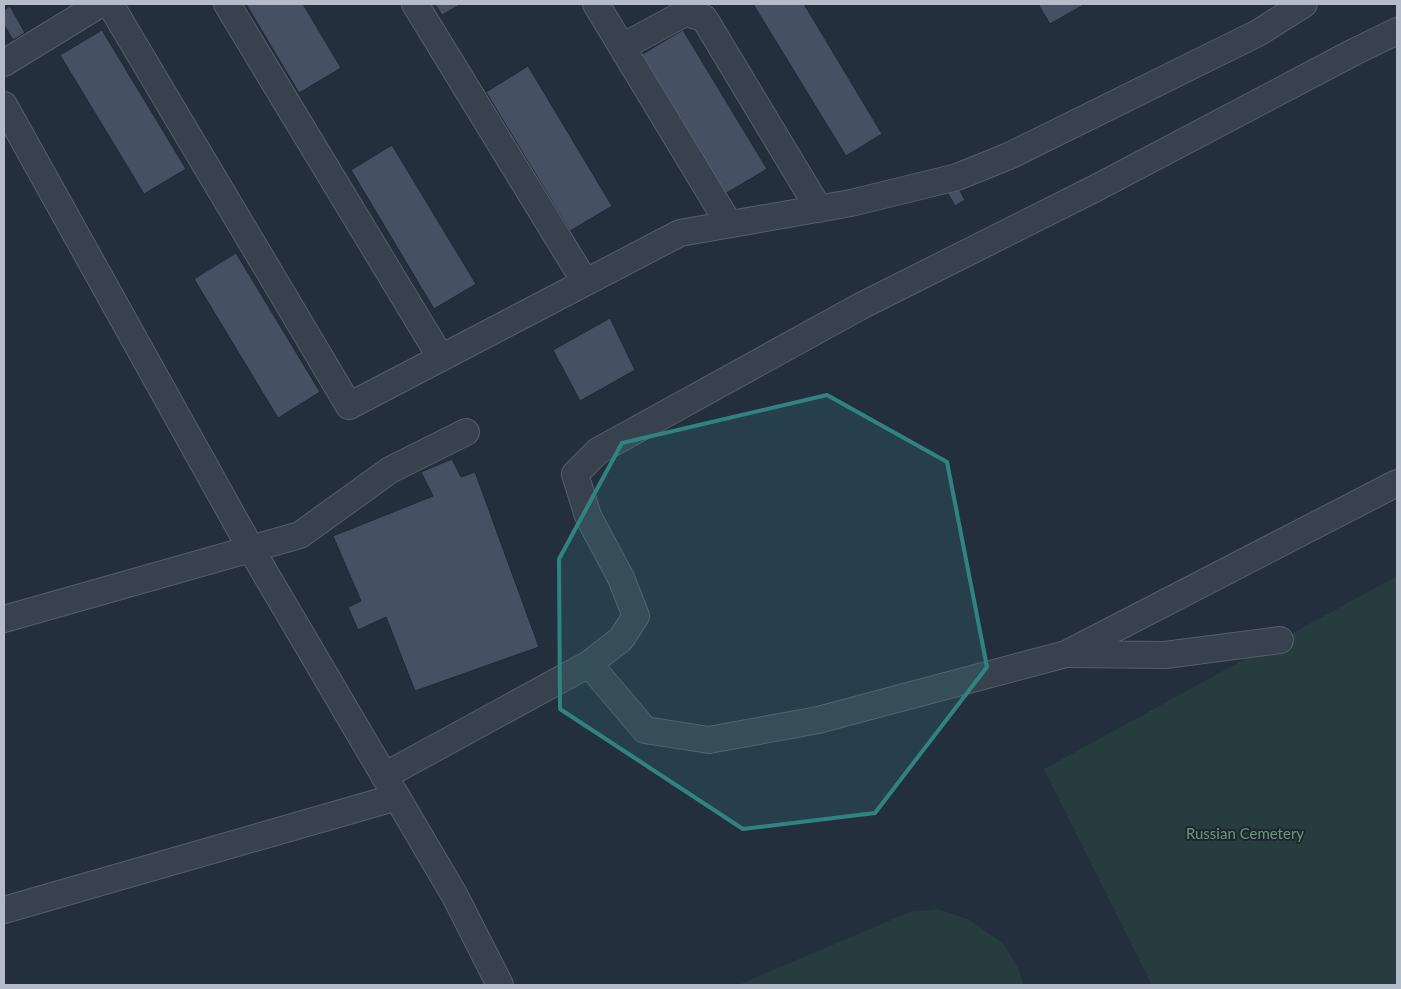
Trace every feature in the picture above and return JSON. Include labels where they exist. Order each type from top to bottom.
[{"type":"street","points":[[4,63],[100,4]]},
{"type":"street","points":[[110,4],[349,406],[680,233],[851,203],[957,177],[1009,156],[1258,33],[1304,4]]},
{"type":"street","points":[[228,4],[441,358]]},
{"type":"street","points":[[415,4],[586,282]]},
{"type":"street","points":[[596,4],[729,224]]},
{"type":"street","points":[[622,47],[685,13],[704,18],[819,209]]},
{"type":"street","points":[[4,910],[391,786],[589,664],[621,639],[636,616],[622,578],[588,516],[575,474],[598,451],[861,306],[1096,188],[1397,30]]},
{"type":"street","points":[[4,105],[251,549],[455,896],[500,985]]},
{"type":"street","points":[[4,619],[300,535],[390,470],[466,432]]},
{"type":"street","points":[[589,664],[645,730],[709,740],[818,720],[1066,654],[1397,483]]},
{"type":"street","points":[[1066,654],[1165,655],[1280,640]]},
{"type":"highlighted area","points":[[827,395],[947,462],[987,667],[875,813],[743,829],[560,709],[559,559],[622,443]]},
{"type":"green space","name":"Russian Cemetery","points":[[1397,576],[1397,985],[1152,985],[1044,769]]},
{"type":"green space","points":[[938,909],[970,920],[1004,944],[1020,972],[1023,985],[738,985],[910,912]]},
{"type":"building","points":[[246,4],[303,4],[341,68],[299,93]]},
{"type":"building","points":[[435,4],[461,4],[442,15]]},
{"type":"building","points":[[753,4],[804,4],[882,134],[846,156]]},
{"type":"building","points":[[1038,4],[1085,4],[1050,24]]},
{"type":"building","points":[[10,6],[25,33],[13,40],[4,25],[4,10]]},
{"type":"building","points":[[102,30],[186,169],[144,194],[60,55]]},
{"type":"building","points":[[683,30],[767,169],[725,194],[641,55]]},
{"type":"building","points":[[528,66],[612,206],[570,231],[486,92]]},
{"type":"building","points":[[392,145],[476,284],[434,309],[351,170]]},
{"type":"building","points":[[957,185],[965,200],[955,206],[946,190]]},
{"type":"building","points":[[236,253],[320,392],[278,418],[194,279]]},
{"type":"building","points":[[610,318],[635,370],[580,401],[553,350]]},
{"type":"building","points":[[452,459],[461,477],[475,472],[539,647],[415,691],[386,617],[358,630],[348,607],[361,601],[333,536],[433,496],[421,472]]}]
